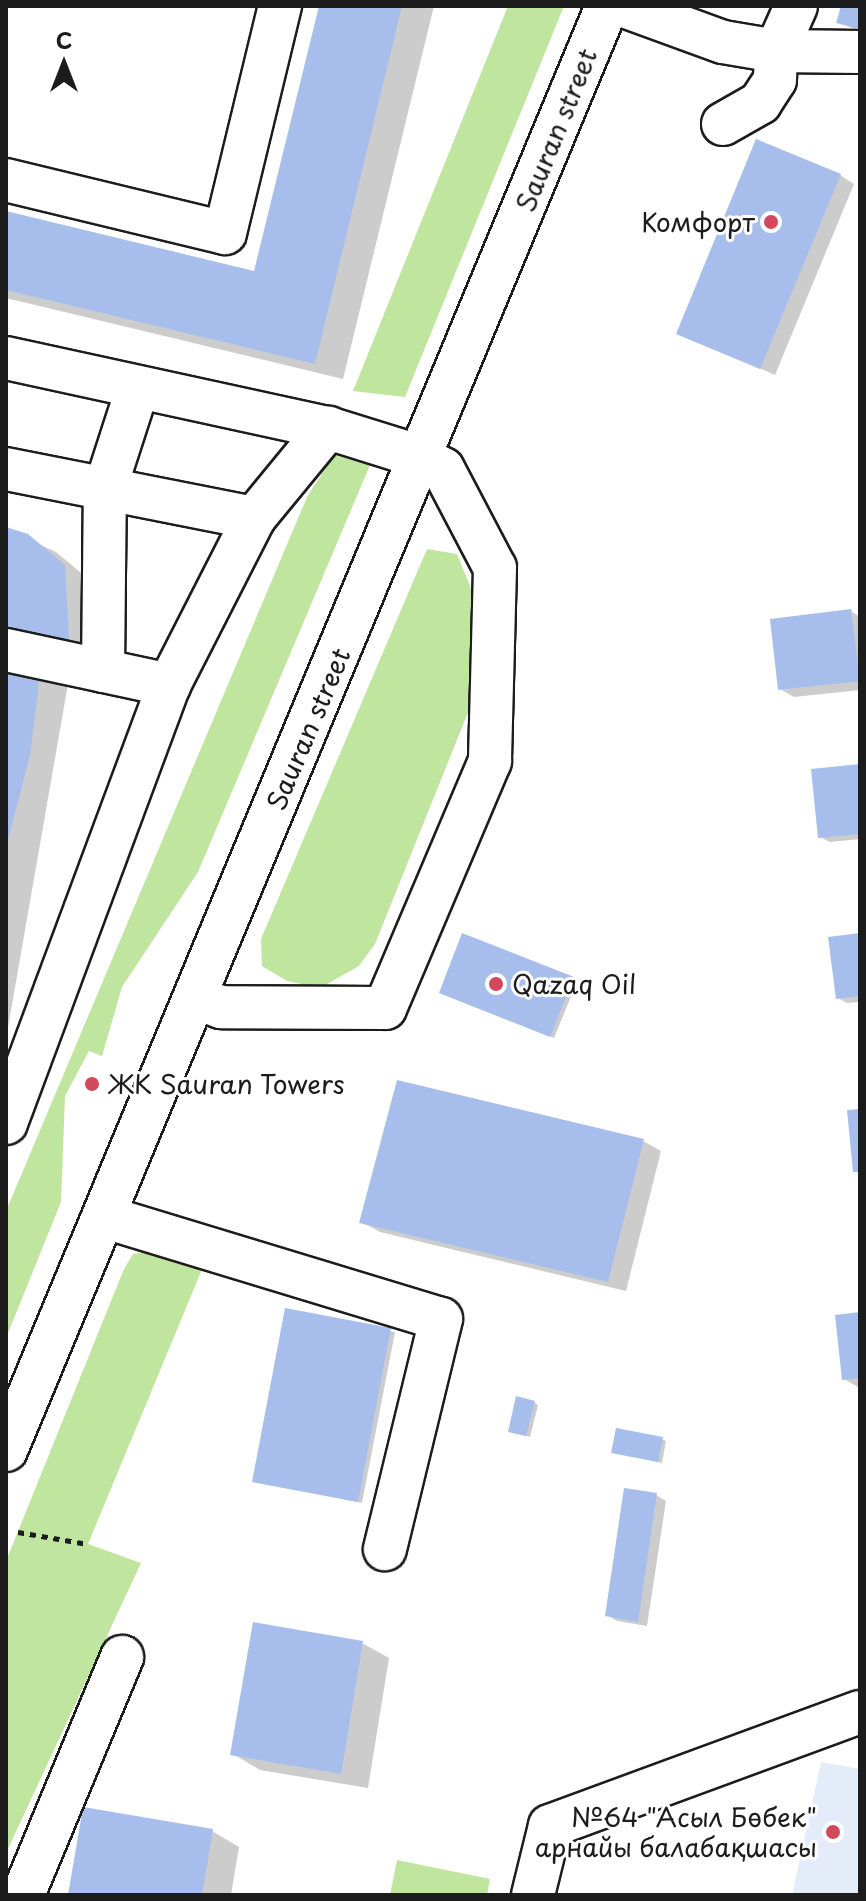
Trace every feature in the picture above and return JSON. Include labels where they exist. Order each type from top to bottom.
[{"type":"street","points":[[6,180],[225,233],[280,6]]},
{"type":"street","name":"Sauran street","points":[[6,1450],[607,6]]},
{"type":"street","points":[[624,6],[723,42],[776,51],[860,52]]},
{"type":"street","points":[[723,124],[760,103],[775,80],[776,51],[796,6]]},
{"type":"street","points":[[6,358],[328,428],[421,457],[443,469],[495,568],[490,761],[385,1008],[221,1007],[196,998]]},
{"type":"street","points":[[103,671],[105,489],[138,387]]},
{"type":"street","points":[[6,1123],[169,685],[254,518],[328,428]]},
{"type":"street","points":[[6,469],[254,518]]},
{"type":"street","points":[[6,650],[169,685]]},
{"type":"street","points":[[105,1217],[210,1253],[441,1319],[385,1549]]},
{"type":"street","points":[[23,1895],[122,1657]]},
{"type":"street","points":[[533,1895],[550,1826],[852,1721]]},
{"type":"path","points":[[18,1532],[88,1544]]},
{"type":"shaded area","name":"№64 \"Асыл Бөбек\" арнайы балабақшасы","points":[[821,1762],[860,1769],[860,1895],[792,1895]]},
{"type":"green space","points":[[508,6],[564,6],[405,397],[353,391]]},
{"type":"green space","points":[[334,455],[370,465],[198,872],[122,987],[102,1056],[89,1051],[65,1096],[61,1202],[6,1338],[6,1211],[307,497]]},
{"type":"green space","points":[[427,549],[457,554],[477,612],[469,710],[375,944],[359,966],[320,988],[287,981],[262,966],[261,939]]},
{"type":"green space","points":[[157,1250],[203,1267],[88,1544],[141,1563],[6,1853],[6,1561],[124,1269],[133,1254]]},
{"type":"green space","points":[[397,1860],[490,1879],[487,1895],[390,1895]]},
{"type":"building","points":[[319,6],[402,6],[315,364],[6,290],[6,211],[254,271]]},
{"type":"building","points":[[841,6],[860,6],[860,29],[836,23]]},
{"type":"building","points":[[756,139],[841,174],[760,369],[676,334]]},
{"type":"building","points":[[6,527],[28,534],[65,565],[69,641],[6,637]]},
{"type":"building","points":[[851,609],[860,681],[778,690],[770,619]]},
{"type":"building","points":[[6,660],[41,667],[30,755],[7,844]]},
{"type":"building","points":[[860,764],[860,834],[818,838],[811,769]]},
{"type":"building","points":[[462,933],[574,977],[550,1037],[439,993]]},
{"type":"building","points":[[860,933],[860,996],[836,999],[828,937]]},
{"type":"building","points":[[397,1080],[644,1139],[608,1282],[359,1223]]},
{"type":"building","points":[[860,1109],[860,1172],[853,1172],[847,1110]]},
{"type":"building","points":[[285,1308],[391,1328],[358,1502],[252,1482]]},
{"type":"building","points":[[860,1312],[860,1378],[842,1380],[835,1315]]},
{"type":"building","points":[[516,1396],[535,1401],[526,1436],[508,1432]]},
{"type":"building","points":[[616,1428],[663,1437],[658,1462],[611,1453]]},
{"type":"building","points":[[624,1488],[657,1493],[638,1622],[605,1616]]},
{"type":"building","points":[[253,1622],[363,1641],[341,1774],[230,1755]]},
{"type":"building","points":[[83,1807],[213,1829],[202,1895],[68,1895]]},
{"type":"place","name":"Комфорт","points":[[771,222]]},
{"type":"place","name":"Qazaq Oil","points":[[496,984]]},
{"type":"place","name":"ЖК Sauran Towers","points":[[92,1084]]},
{"type":"place","name":"№64 \"Асыл Бөбек\" арнайы балабақшасы","points":[[833,1832]]}]
